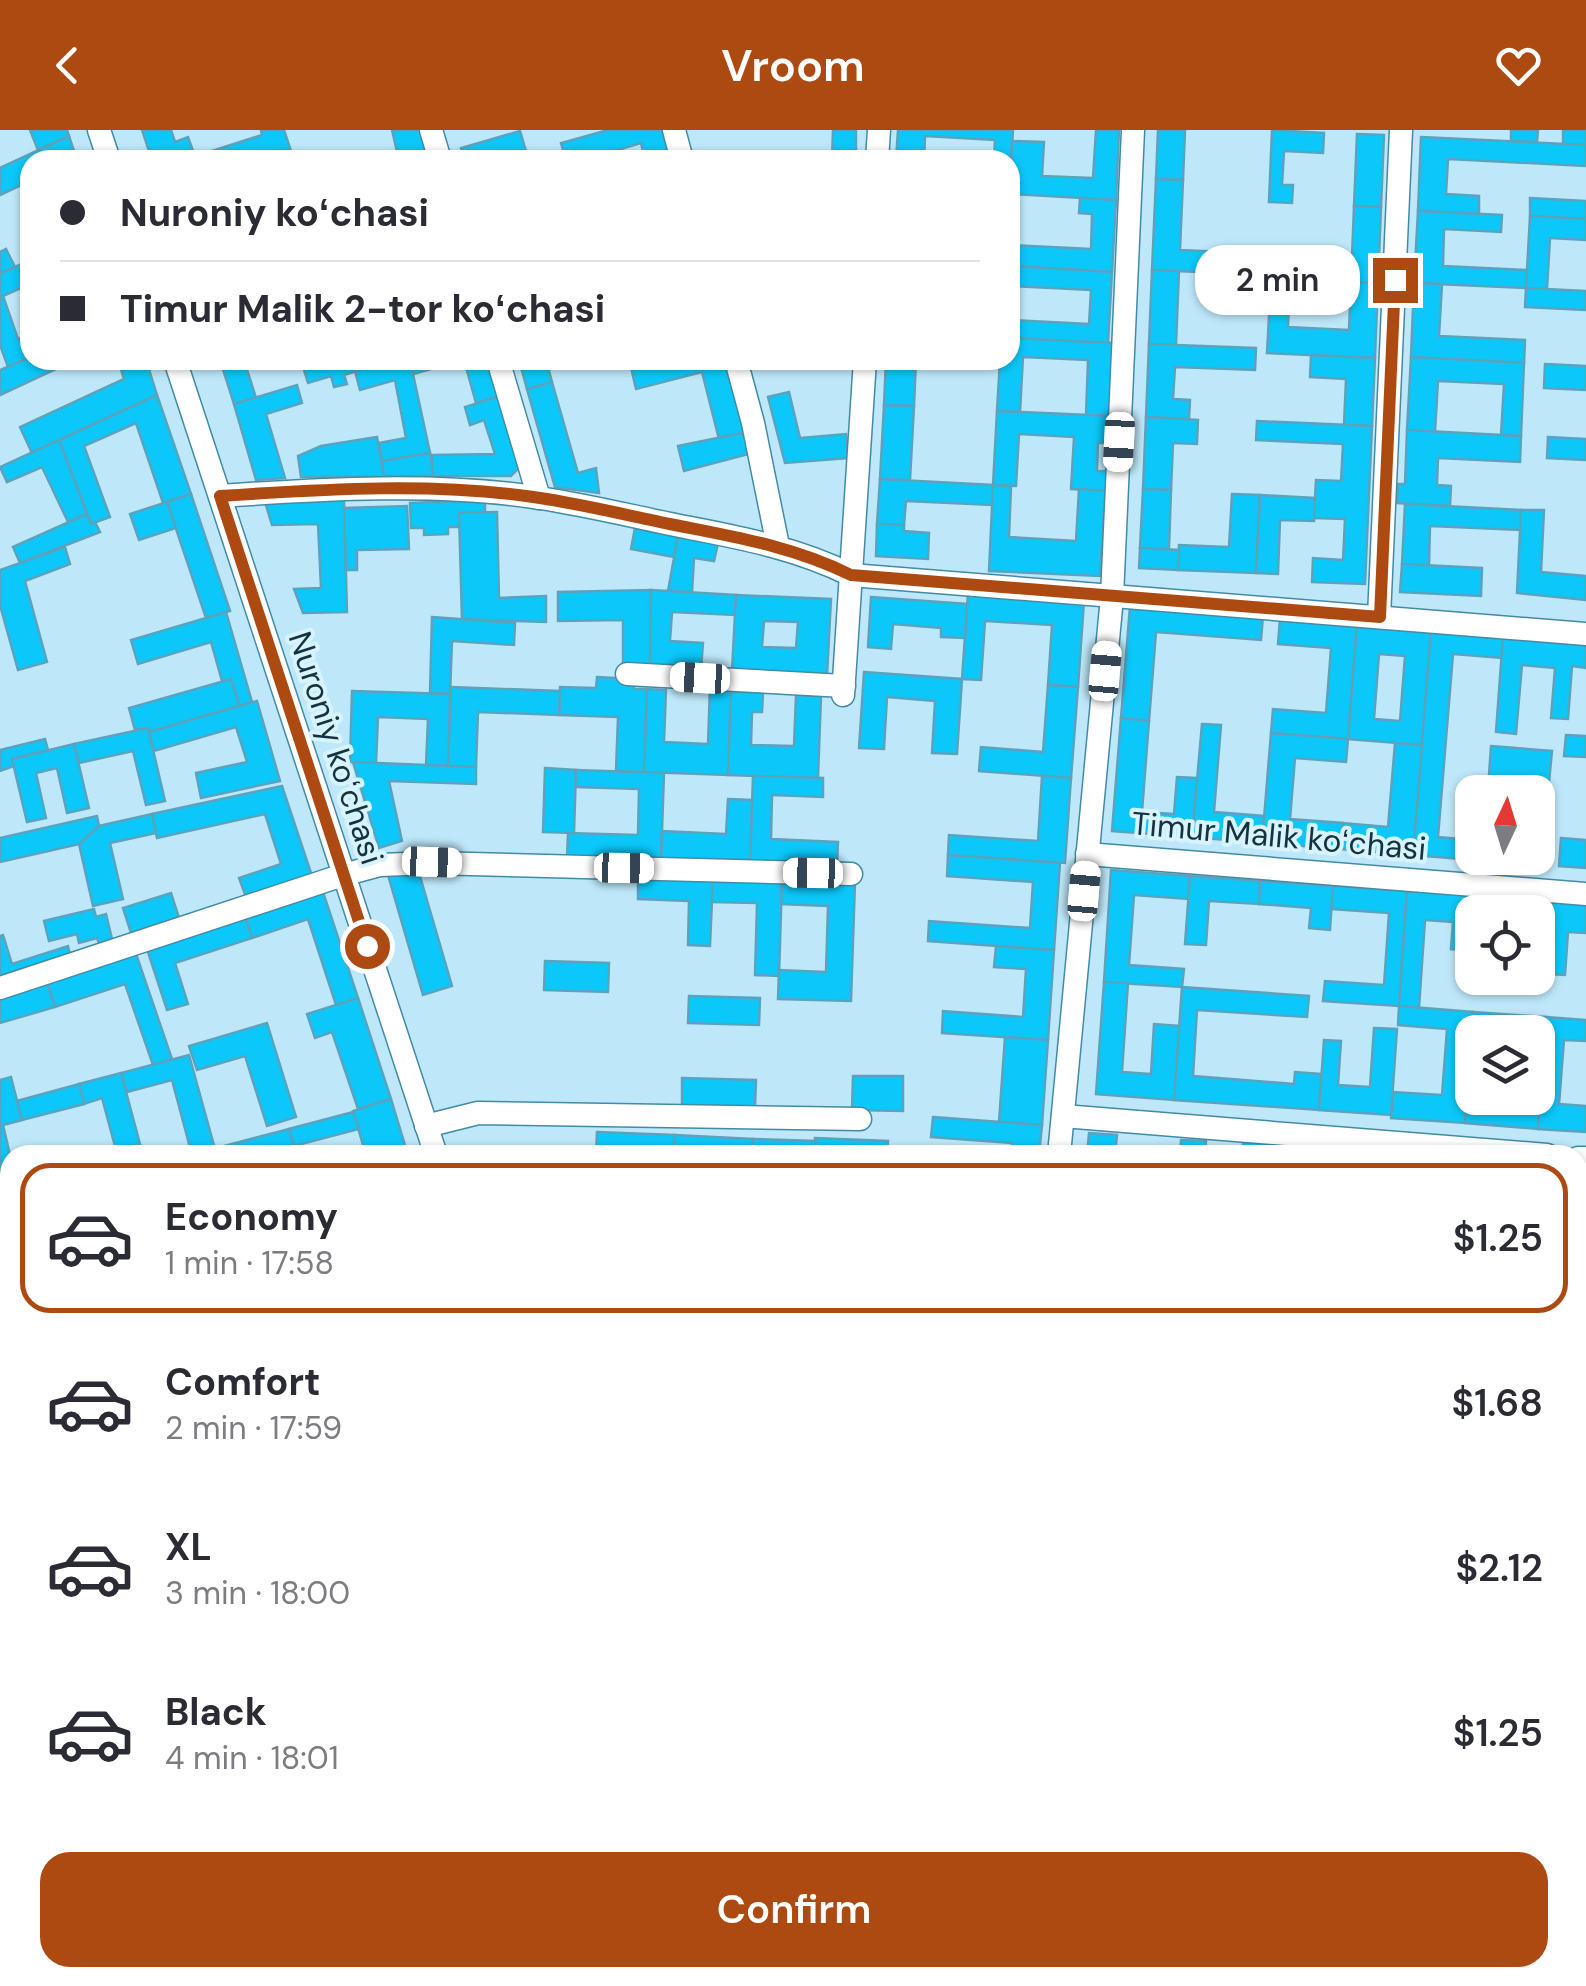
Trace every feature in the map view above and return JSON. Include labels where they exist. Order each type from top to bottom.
[{"type":"street","name":"Timur Malik koʻchasi","points":[[1061,1145],[1112,598],[1133,130]]},
{"type":"street","points":[[1380,617],[1402,130]]},
{"type":"street","name":"Nuroniy koʻchasi","points":[[178,370],[433,1145]]},
{"type":"street","points":[[501,370],[538,498]]},
{"type":"street","points":[[739,370],[778,546]]},
{"type":"street","points":[[628,674],[844,690],[863,370]]},
{"type":"street","points":[[220,496],[401,490],[538,498],[778,546],[817,558],[851,575],[1586,634]]},
{"type":"street","name":"Timur Malik koʻchasi","points":[[1088,854],[1586,894]]},
{"type":"street","points":[[0,988],[380,866],[432,862],[851,874]]},
{"type":"street","points":[[426,1126],[478,1113],[860,1119]]},
{"type":"street","points":[[1063,1116],[1321,1145]]},
{"type":"building","points":[[30,130],[67,130],[69,136],[38,150]]},
{"type":"building","points":[[142,130],[171,130],[175,142],[188,137],[193,150],[149,150]]},
{"type":"building","points":[[261,130],[284,130],[291,150],[215,150],[262,135]]},
{"type":"building","points":[[392,130],[422,130],[428,150],[397,150]]},
{"type":"building","points":[[608,130],[662,130],[667,150],[643,150],[641,143],[618,150],[563,150],[561,143]]},
{"type":"building","points":[[833,130],[856,130],[856,150],[832,150]]},
{"type":"building","points":[[898,130],[1013,130],[1012,150],[994,150],[995,140],[925,136],[924,150],[897,150]]},
{"type":"building","points":[[1096,130],[1119,130],[1116,200],[1020,195],[1020,150],[1012,150],[1012,141],[1044,142],[1042,176],[1093,178]]},
{"type":"building","points":[[1158,130],[1185,130],[1183,180],[1156,179]]},
{"type":"building","points":[[1272,130],[1324,133],[1323,153],[1284,151],[1282,185],[1293,185],[1292,203],[1269,202]]},
{"type":"building","points":[[1511,130],[1538,130],[1537,142],[1511,141]]},
{"type":"building","points":[[1563,130],[1586,130],[1586,145],[1563,144]]},
{"type":"building","points":[[520,131],[526,150],[462,150]]},
{"type":"building","points":[[1357,134],[1384,135],[1381,207],[1354,206]]},
{"type":"building","points":[[69,136],[74,150],[39,150]]},
{"type":"building","points":[[1421,137],[1586,145],[1586,166],[1448,159],[1446,194],[1479,196],[1479,214],[1418,211]]},
{"type":"building","points":[[20,159],[20,186],[0,195],[0,168]]},
{"type":"building","points":[[1156,179],[1183,180],[1180,250],[1271,254],[1271,275],[1152,270]]},
{"type":"building","points":[[1080,198],[1116,200],[1112,272],[1020,267],[1020,245],[1091,249],[1092,214],[1079,213]]},
{"type":"building","points":[[1530,198],[1586,201],[1586,219],[1530,216]]},
{"type":"building","points":[[1354,206],[1381,207],[1378,283],[1351,282]]},
{"type":"building","points":[[1418,211],[1502,215],[1501,232],[1444,229],[1443,266],[1527,270],[1526,288],[1414,283]]},
{"type":"building","points":[[1530,216],[1586,219],[1586,240],[1550,238],[1547,289],[1526,288]]},
{"type":"building","points":[[6,249],[15,267],[0,274],[0,252]]},
{"type":"building","points":[[20,265],[20,288],[3,296],[20,338],[20,362],[8,367],[0,345],[0,274]]},
{"type":"building","points":[[1020,267],[1112,272],[1108,343],[1020,339],[1020,321],[1089,324],[1091,290],[1020,286]]},
{"type":"building","points":[[1152,270],[1179,271],[1176,345],[1149,344]]},
{"type":"building","points":[[1271,279],[1290,280],[1288,327],[1349,330],[1351,282],[1378,283],[1375,358],[1267,353]]},
{"type":"building","points":[[1414,283],[1442,284],[1439,336],[1525,340],[1524,363],[1411,357]]},
{"type":"building","points":[[1526,288],[1586,291],[1586,310],[1525,307]]},
{"type":"building","points":[[1020,338],[1114,343],[1111,416],[1086,415],[1088,360],[1023,357],[1020,412],[997,411],[999,370],[1020,370]]},
{"type":"building","points":[[1149,344],[1256,348],[1255,370],[1175,367],[1173,399],[1190,400],[1189,419],[1146,417]]},
{"type":"building","points":[[1311,355],[1375,358],[1372,426],[1344,425],[1346,379],[1310,377]]},
{"type":"building","points":[[1411,357],[1524,363],[1521,436],[1501,435],[1504,384],[1438,381],[1435,432],[1407,430]]},
{"type":"building","points":[[20,361],[20,370],[54,370],[0,395],[0,370]]},
{"type":"building","points":[[1545,364],[1586,366],[1586,390],[1544,388]]},
{"type":"building","points":[[121,370],[149,370],[157,395],[32,453],[20,427],[124,379]]},
{"type":"building","points":[[223,370],[247,370],[256,398],[234,404]]},
{"type":"building","points":[[304,370],[360,370],[344,375],[347,384],[334,387],[331,376],[308,383]]},
{"type":"building","points":[[412,370],[430,453],[382,461],[379,443],[406,438],[395,380],[360,390],[355,371]]},
{"type":"building","points":[[467,370],[493,370],[500,396],[476,403]]},
{"type":"building","points":[[522,370],[549,370],[552,382],[527,389]]},
{"type":"building","points":[[632,370],[731,370],[747,432],[719,439],[702,372],[636,389]]},
{"type":"building","points":[[886,370],[916,370],[914,406],[884,405]]},
{"type":"building","points":[[552,382],[578,473],[596,468],[599,493],[555,487],[527,389]]},
{"type":"building","points":[[297,385],[302,403],[266,414],[285,478],[256,480],[234,404]]},
{"type":"building","points":[[789,392],[800,438],[846,434],[848,458],[785,463],[768,397]]},
{"type":"building","points":[[157,395],[191,494],[163,503],[136,423],[84,446],[110,517],[91,524],[59,440]]},
{"type":"building","points":[[500,396],[521,466],[511,476],[433,476],[432,455],[495,454],[484,420],[470,425],[465,407]]},
{"type":"building","points":[[884,405],[914,406],[910,480],[880,479]]},
{"type":"building","points":[[997,411],[1111,416],[1109,443],[1098,443],[1097,471],[1109,471],[1108,491],[1071,489],[1074,437],[1019,434],[1016,486],[993,485]]},
{"type":"building","points":[[1146,417],[1198,420],[1197,444],[1173,443],[1171,490],[1143,489]]},
{"type":"building","points":[[1257,421],[1372,426],[1365,584],[1312,582],[1313,558],[1343,560],[1345,519],[1314,518],[1316,480],[1341,481],[1343,444],[1256,440]]},
{"type":"building","points":[[1407,430],[1521,436],[1520,462],[1438,458],[1437,485],[1451,486],[1450,506],[1397,503],[1398,484],[1405,484]]},
{"type":"building","points":[[747,432],[752,453],[684,471],[678,446]]},
{"type":"building","points":[[377,437],[384,476],[301,477],[298,456],[321,446]]},
{"type":"building","points":[[1548,437],[1586,439],[1586,460],[1547,458]]},
{"type":"building","points":[[59,440],[87,514],[68,522],[42,467],[7,482],[0,467]]},
{"type":"building","points":[[430,453],[433,476],[384,476],[382,461]]},
{"type":"building","points":[[880,479],[993,485],[992,505],[906,501],[904,525],[877,524]]},
{"type":"building","points":[[993,485],[1011,486],[1009,537],[1076,541],[1079,489],[1105,491],[1100,576],[989,571]]},
{"type":"building","points":[[1143,489],[1171,490],[1169,549],[1140,548]]},
{"type":"building","points":[[191,494],[230,611],[206,618],[167,502]]},
{"type":"building","points":[[1232,494],[1260,495],[1256,573],[1178,570],[1179,545],[1229,547]]},
{"type":"building","points":[[1260,495],[1315,498],[1314,521],[1280,520],[1278,574],[1256,573]]},
{"type":"building","points":[[344,500],[347,612],[303,613],[294,589],[321,588],[318,524],[272,525],[265,502]]},
{"type":"building","points":[[485,500],[485,513],[459,513],[459,527],[448,527],[448,534],[424,535],[424,528],[411,528],[410,503]]},
{"type":"building","points":[[167,502],[176,528],[139,540],[130,514]]},
{"type":"building","points":[[1405,504],[1521,510],[1520,530],[1430,526],[1429,565],[1402,564]]},
{"type":"building","points":[[407,506],[409,549],[357,550],[357,570],[346,570],[344,508]]},
{"type":"building","points":[[1521,510],[1544,510],[1541,572],[1586,576],[1586,600],[1517,593]]},
{"type":"building","points":[[497,512],[499,598],[546,596],[546,622],[462,619],[459,513]]},
{"type":"building","points":[[87,514],[100,532],[20,563],[13,547]]},
{"type":"building","points":[[877,524],[904,525],[904,531],[929,533],[928,559],[876,556]]},
{"type":"building","points":[[635,528],[678,536],[674,557],[631,549]]},
{"type":"building","points":[[678,536],[718,543],[714,561],[694,558],[692,592],[668,591]]},
{"type":"building","points":[[65,547],[70,564],[25,581],[47,662],[18,670],[0,605],[0,570]]},
{"type":"building","points":[[1140,548],[1179,550],[1178,570],[1139,568]]},
{"type":"building","points":[[1402,564],[1482,568],[1481,596],[1400,592]]},
{"type":"building","points":[[651,590],[650,667],[623,667],[623,620],[558,621],[558,592]]},
{"type":"building","points":[[651,590],[736,595],[735,615],[672,612],[670,641],[703,643],[701,670],[650,667]]},
{"type":"building","points":[[968,593],[1084,601],[1078,687],[1048,685],[1052,625],[985,621],[981,680],[962,679]]},
{"type":"building","points":[[736,595],[831,599],[827,676],[732,671]],"holes":[[[764,621],[798,622],[796,648],[762,647]]]},
{"type":"building","points":[[871,597],[967,604],[965,638],[941,637],[941,628],[893,624],[891,649],[868,647]]},
{"type":"building","points":[[1130,606],[1263,616],[1261,640],[1156,632],[1149,721],[1121,718]]},
{"type":"building","points":[[226,612],[252,702],[239,706],[231,679],[222,681],[211,642],[138,664],[131,640]]},
{"type":"building","points":[[432,617],[515,623],[514,645],[452,641],[450,694],[430,693]]},
{"type":"building","points":[[1280,618],[1357,624],[1348,739],[1271,733],[1273,709],[1326,713],[1331,648],[1278,644]]},
{"type":"building","points":[[1357,624],[1431,630],[1422,745],[1348,739]],"holes":[[[1379,654],[1405,656],[1400,721],[1374,719]]]},
{"type":"building","points":[[1431,630],[1503,636],[1502,658],[1453,654],[1438,837],[1455,838],[1455,858],[1413,855]]},
{"type":"building","points":[[1503,636],[1586,643],[1586,668],[1572,666],[1568,719],[1551,718],[1555,668],[1522,665],[1516,734],[1496,732]]},
{"type":"building","points":[[864,672],[962,679],[957,754],[932,753],[935,701],[887,697],[884,749],[859,748]]},
{"type":"building","points":[[597,677],[634,679],[634,689],[647,689],[644,772],[616,771],[618,717],[559,715],[560,687],[596,688]]},
{"type":"building","points":[[231,679],[239,706],[149,732],[148,728],[135,730],[129,708]]},
{"type":"building","points":[[1048,685],[1078,687],[1071,778],[979,771],[981,747],[1043,752]]},
{"type":"building","points":[[710,686],[731,686],[728,775],[644,772],[647,689],[666,690],[664,742],[708,744]]},
{"type":"building","points":[[451,687],[560,691],[559,715],[478,712],[476,767],[448,766]]},
{"type":"building","points":[[352,691],[450,694],[448,766],[426,765],[428,719],[378,717],[376,763],[350,762]]},
{"type":"building","points":[[731,692],[763,693],[762,712],[752,712],[751,745],[794,746],[796,695],[821,696],[818,778],[728,775]]},
{"type":"building","points":[[257,701],[280,781],[201,798],[196,773],[247,762],[236,727],[154,751],[149,732]]},
{"type":"building","points":[[1121,718],[1149,721],[1142,812],[1174,814],[1177,777],[1197,778],[1192,837],[1112,831]]},
{"type":"building","points":[[1202,724],[1221,725],[1214,812],[1264,816],[1262,843],[1192,837]]},
{"type":"building","points":[[148,728],[165,801],[146,805],[133,751],[79,763],[74,744]]},
{"type":"building","points":[[1271,733],[1348,739],[1346,762],[1295,758],[1290,819],[1343,823],[1340,849],[1262,843]]},
{"type":"building","points":[[1566,735],[1586,736],[1586,757],[1564,756]]},
{"type":"building","points":[[45,739],[48,750],[12,759],[14,766],[0,771],[0,750]]},
{"type":"building","points":[[1395,743],[1422,745],[1413,855],[1340,849],[1343,823],[1388,827]]},
{"type":"building","points":[[74,744],[89,808],[67,813],[57,768],[36,773],[46,818],[27,822],[12,759]]},
{"type":"building","points":[[1491,746],[1552,751],[1550,775],[1489,775]]},
{"type":"building","points":[[353,762],[476,767],[476,784],[389,781],[402,841],[379,848]]},
{"type":"building","points":[[545,768],[576,770],[574,833],[543,832]]},
{"type":"building","points":[[576,770],[664,773],[661,860],[567,857],[568,833],[638,835],[639,789],[576,787]]},
{"type":"building","points":[[753,776],[823,778],[823,797],[772,795],[771,839],[838,842],[837,866],[750,863]]},
{"type":"building","points":[[1042,776],[1071,778],[1065,863],[948,855],[949,835],[1038,841]]},
{"type":"building","points":[[282,786],[312,876],[246,897],[239,878],[281,864],[265,814],[157,838],[152,814]]},
{"type":"building","points":[[728,799],[752,800],[750,863],[661,860],[662,831],[726,834]]},
{"type":"building","points":[[152,814],[156,833],[110,843],[123,899],[93,906],[79,844],[99,826]]},
{"type":"building","points":[[97,816],[99,826],[79,844],[0,862],[0,838]]},
{"type":"building","points":[[1561,838],[1586,840],[1586,868],[1559,866]]},
{"type":"building","points":[[948,855],[1060,863],[1054,950],[928,941],[929,921],[1030,928],[1033,882],[947,876]]},
{"type":"building","points":[[417,866],[452,986],[423,995],[388,875]]},
{"type":"building","points":[[1111,870],[1190,876],[1188,899],[1134,895],[1129,965],[1184,969],[1182,987],[1104,982]]},
{"type":"building","points":[[638,875],[713,877],[710,946],[688,945],[689,901],[638,899]]},
{"type":"building","points":[[1190,876],[1260,881],[1259,904],[1209,901],[1206,945],[1185,944]]},
{"type":"building","points":[[713,877],[782,880],[779,976],[755,975],[757,903],[712,902]]},
{"type":"building","points":[[782,880],[855,882],[851,1001],[778,999],[779,970],[826,972],[828,906],[781,904]]},
{"type":"building","points":[[1260,881],[1333,886],[1330,930],[1309,928],[1311,908],[1259,904]]},
{"type":"building","points":[[1333,886],[1407,891],[1399,1006],[1323,1001],[1325,981],[1384,985],[1389,913],[1332,909]]},
{"type":"building","points":[[322,889],[358,998],[336,1005],[308,919],[252,938],[244,914]]},
{"type":"building","points":[[1407,891],[1462,895],[1455,895],[1455,949],[1451,949],[1453,922],[1425,920],[1419,1008],[1399,1006]]},
{"type":"building","points":[[171,893],[179,918],[131,933],[123,908]]},
{"type":"building","points":[[1555,901],[1586,904],[1586,933],[1568,932],[1565,975],[1555,974]]},
{"type":"building","points":[[94,909],[96,917],[106,914],[113,943],[100,946],[97,938],[79,943],[77,934],[49,941],[44,921]]},
{"type":"building","points":[[244,914],[252,938],[175,963],[188,1004],[167,1010],[146,946]]},
{"type":"building","points":[[3,935],[12,964],[68,946],[72,962],[0,982]]},
{"type":"building","points":[[996,946],[1054,950],[1048,1040],[942,1033],[943,1011],[1023,1017],[1026,969],[994,967]]},
{"type":"building","points":[[135,951],[172,1059],[153,1065],[125,984],[55,1007],[46,980]]},
{"type":"building","points":[[545,961],[609,963],[608,992],[544,990]]},
{"type":"building","points":[[46,980],[55,1007],[0,1023],[0,994]]},
{"type":"building","points":[[1104,982],[1128,983],[1122,1072],[1151,1074],[1154,1024],[1180,1026],[1174,1100],[1096,1094]]},
{"type":"building","points":[[1182,987],[1309,996],[1307,1017],[1197,1010],[1193,1076],[1294,1084],[1295,1072],[1321,1074],[1319,1110],[1174,1100]]},
{"type":"building","points":[[689,996],[760,998],[759,1025],[688,1023]]},
{"type":"building","points":[[358,998],[391,1099],[358,1109],[332,1032],[315,1038],[307,1014]]},
{"type":"building","points":[[1399,1006],[1473,1012],[1455,1015],[1455,1115],[1466,1115],[1465,1123],[1391,1118],[1393,1092],[1442,1095],[1447,1029],[1398,1025]]},
{"type":"building","points":[[1473,1012],[1517,1015],[1473,1015]]},
{"type":"building","points":[[1555,1018],[1586,1020],[1586,1041],[1564,1040],[1559,1104],[1586,1106],[1586,1132],[1538,1129],[1539,1115],[1555,1115]]},
{"type":"building","points":[[267,1023],[296,1117],[267,1126],[245,1056],[197,1070],[189,1046]]},
{"type":"building","points":[[1374,1028],[1397,1029],[1391,1115],[1319,1110],[1324,1040],[1341,1041],[1338,1085],[1370,1087]]},
{"type":"building","points":[[1005,1037],[1048,1040],[1042,1125],[999,1122]]},
{"type":"building","points":[[189,1055],[214,1145],[189,1145],[172,1080],[127,1092],[121,1073]]},
{"type":"building","points":[[121,1073],[140,1144],[115,1145],[102,1098],[84,1104],[79,1084]]},
{"type":"building","points":[[853,1076],[903,1076],[903,1111],[852,1110]]},
{"type":"building","points":[[11,1077],[22,1120],[3,1125],[8,1145],[0,1145],[0,1080]]},
{"type":"building","points":[[682,1078],[756,1080],[755,1107],[682,1105]]},
{"type":"building","points":[[79,1084],[84,1104],[22,1120],[17,1101]]},
{"type":"building","points":[[391,1099],[405,1145],[363,1145],[353,1111]]},
{"type":"building","points":[[353,1112],[359,1129],[294,1145],[289,1129]]},
{"type":"building","points":[[1466,1115],[1539,1115],[1538,1129],[1465,1123]]},
{"type":"building","points":[[933,1117],[1042,1125],[1040,1145],[931,1137]]},
{"type":"building","points":[[289,1129],[294,1145],[228,1145]]},
{"type":"building","points":[[597,1132],[675,1135],[674,1145],[596,1145]]},
{"type":"building","points":[[1089,1133],[1117,1135],[1116,1145],[1088,1145]]},
{"type":"building","points":[[675,1135],[753,1139],[753,1145],[674,1145]]},
{"type":"building","points":[[815,1138],[888,1141],[888,1145],[815,1145]]},
{"type":"building","points":[[753,1139],[816,1141],[816,1145],[753,1145]]},
{"type":"building","points":[[1181,1140],[1206,1141],[1206,1145],[1181,1145]]},
{"type":"building","points":[[1243,1141],[1301,1145],[1243,1145]]},
{"type":"route","points":[[367,946],[220,496],[401,490],[538,498],[778,546],[817,558],[851,575],[1380,617],[1395,280]]}]
